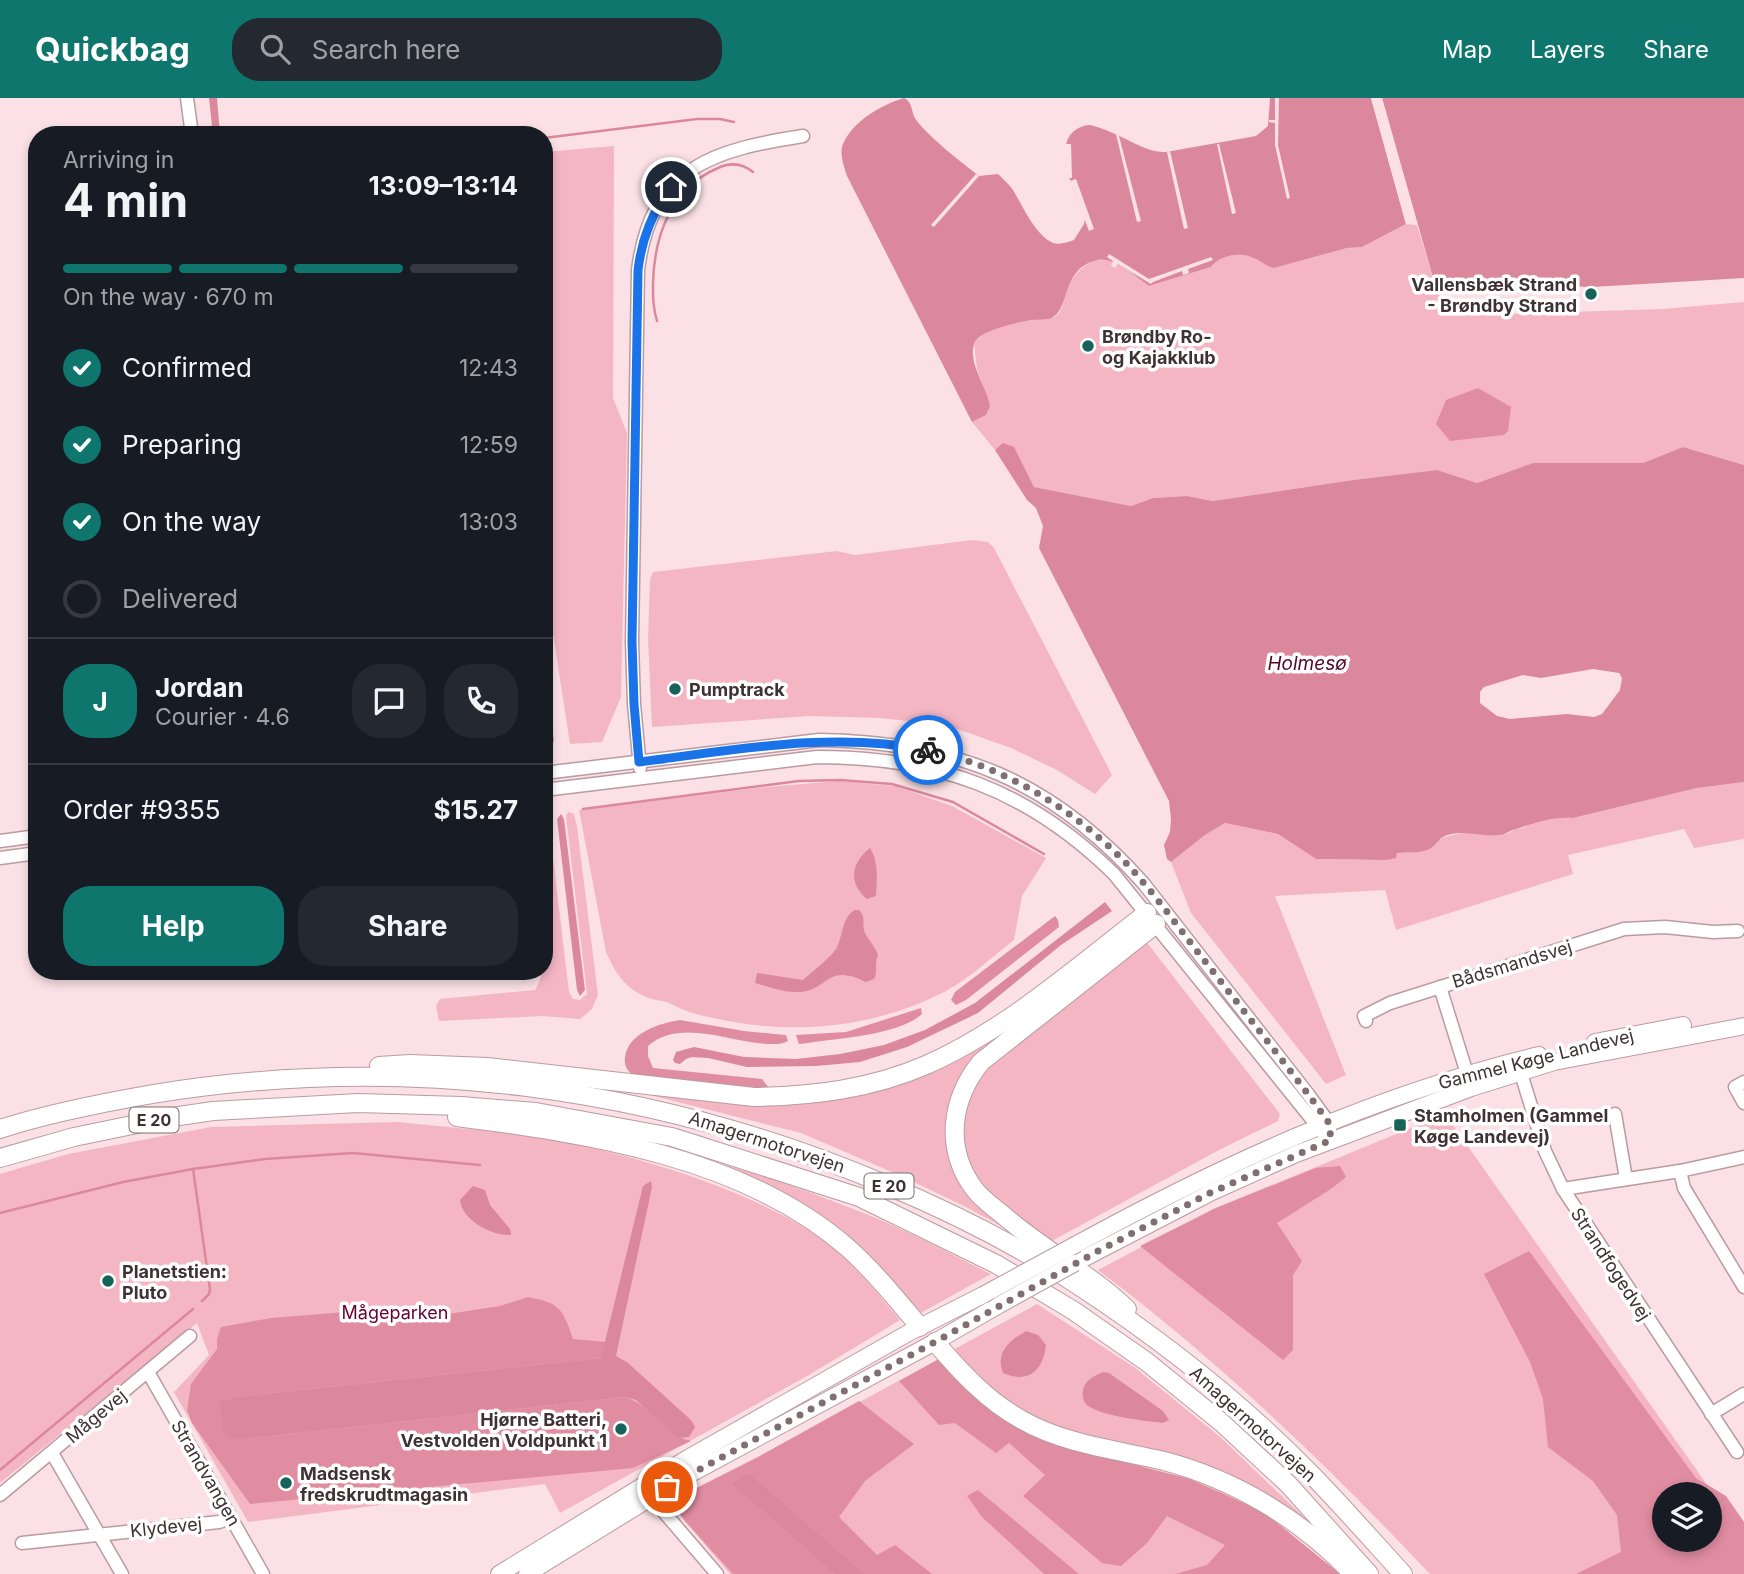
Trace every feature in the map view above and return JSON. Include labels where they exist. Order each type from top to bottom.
[{"type":"highway","points":[[254,1080],[296,1072],[411,1064],[487,1068],[754,1097],[801,1096],[859,1087],[925,1065],[988,1032],[1156,916]]},
{"type":"highway","points":[[1156,916],[981,1062],[960,1094],[954,1132],[962,1170],[985,1201],[1016,1227],[1108,1290],[1173,1352]]},
{"type":"highway","name":"Amagermotorvejen","points":[[0,1129],[113,1101],[254,1080],[422,1077],[555,1089],[677,1113],[755,1135],[932,1204],[1004,1241],[1075,1283],[1173,1352],[1225,1395],[1311,1474],[1403,1574]]},
{"type":"highway","name":"Amagermotorvejen","points":[[0,1158],[86,1134],[166,1118],[213,1111],[311,1104],[406,1103],[536,1112],[672,1137],[859,1197],[996,1264],[1074,1311],[1147,1362],[1221,1422],[1288,1484],[1369,1574]]},
{"type":"highway","points":[[311,1104],[427,1113],[537,1127],[659,1154],[733,1179],[785,1205],[847,1247],[920,1327]]},
{"type":"highway","points":[[935,1342],[969,1381],[996,1405],[1024,1422],[1069,1439],[1168,1462],[1220,1480],[1266,1504],[1300,1526],[1353,1574]]},
{"type":"main road","name":"Gammel Køge Landevej","points":[[499,1574],[637,1487],[920,1327],[1208,1175],[1326,1130],[1518,1066],[1645,1032],[1744,1015]]},
{"type":"main road","name":"Gammel Køge Landevej","points":[[1518,1066],[1744,1026]]},
{"type":"main road","name":"Gammel Køge Landevej","points":[[527,1574],[651,1497],[1098,1251],[1326,1130]]},
{"type":"main road","points":[[920,1327],[935,1342]]},
{"type":"street","points":[[187,98],[191,126]]},
{"type":"street","points":[[641,778],[632,642],[638,270],[641,247],[658,205],[671,187],[688,172],[707,159],[728,150],[803,136]]},
{"type":"street","points":[[553,772],[819,740],[865,741],[940,752],[1004,776],[1054,804],[1084,825],[1124,862],[1156,916]]},
{"type":"street","points":[[553,789],[817,757],[860,757],[933,768],[999,792],[1043,816],[1093,854],[1156,916],[1326,1130]]},
{"type":"street","points":[[0,841],[28,837]]},
{"type":"street","points":[[0,858],[28,854]]},
{"type":"street","name":"Bådsmandsvej","points":[[1366,1021],[1364,1016],[1390,1003],[1586,948],[1624,929],[1646,926],[1713,932],[1741,930]]},
{"type":"street","points":[[1741,930],[1744,943]]},
{"type":"street","name":"Bådsmandsvej","points":[[1440,987],[1469,1081]]},
{"type":"street","name":"Strandfogedvej","points":[[1518,1066],[1545,1151],[1563,1189],[1737,1451]]},
{"type":"street","points":[[1744,1082],[1735,1087],[1744,1103]]},
{"type":"street","points":[[1615,1114],[1626,1179]]},
{"type":"street","points":[[1563,1189],[1680,1171],[1744,1157]]},
{"type":"street","points":[[1680,1171],[1684,1188],[1744,1287]]},
{"type":"street","name":"Mågevej","points":[[0,1495],[190,1336]]},
{"type":"street","name":"Strandvangen","points":[[148,1372],[263,1574]]},
{"type":"street","points":[[1711,1414],[1744,1394]]},
{"type":"street","name":"Klydevej","points":[[52,1453],[122,1574]]},
{"type":"street","points":[[651,1497],[716,1574]]},
{"type":"street","name":"Klydevej","points":[[22,1544],[219,1522],[231,1518]]},
{"type":"green space","points":[[614,146],[613,398],[627,433],[621,697],[602,742],[570,744],[553,634],[553,151]]},
{"type":"green space","points":[[1406,224],[1417,225],[1447,316],[1662,309],[1744,302],[1744,465],[1683,447],[1643,463],[1533,463],[1477,483],[1437,470],[1213,501],[1187,496],[1153,498],[1131,506],[1034,487],[1018,459],[1018,454],[1004,445],[995,450],[972,422],[986,415],[990,406],[977,369],[974,343],[986,333],[1001,327],[1054,317],[1062,308],[1065,293],[1074,277],[1083,267],[1095,260],[1113,261],[1149,286],[1211,267],[1230,256],[1248,256],[1274,268],[1347,248],[1362,247]]},
{"type":"green space","points":[[972,540],[988,542],[994,548],[1112,775],[1095,794],[1057,770],[1011,748],[946,725],[880,718],[810,716],[652,727],[648,639],[650,579],[653,572],[837,551],[855,555]]},
{"type":"green space","points":[[838,781],[895,786],[952,806],[1046,858],[1022,896],[1014,940],[955,986],[920,1003],[867,1020],[812,1027],[756,1025],[721,1020],[643,996],[623,981],[606,952],[579,810]]},
{"type":"green space","points":[[1744,782],[1744,839],[1694,848],[1684,829],[1568,855],[1573,874],[1396,930],[1385,890],[1275,896],[1346,1075],[1326,1084],[1191,913],[1171,862],[1225,823],[1278,834],[1316,859],[1387,860],[1397,853],[1432,848],[1441,838],[1466,832],[1498,836],[1533,822],[1573,818],[1697,788]]},
{"type":"green space","points":[[568,812],[574,814],[577,826],[598,995],[592,1009],[580,1019],[542,1016],[439,1021],[436,1006],[440,999],[535,990],[539,982],[553,980],[553,857],[569,992],[573,999],[580,1000],[587,994],[566,816]]},
{"type":"green space","points":[[1136,927],[981,1053],[949,1130],[1004,1223],[1001,1226],[899,1175],[801,1133],[650,1095],[651,1091],[887,1087]]},
{"type":"green space","points":[[1145,940],[1280,1114],[1278,1121],[1050,1242],[990,1196],[975,1178],[965,1155],[960,1112],[987,1063]]},
{"type":"green space","points":[[1445,1114],[1705,1482],[1652,1482],[1652,1552],[1722,1552],[1722,1506],[1744,1537],[1744,1574],[1430,1574],[1352,1493],[1229,1377],[1098,1270],[1213,1209]]},
{"type":"green space","name":"Mågeparken","points":[[397,1122],[499,1132],[588,1147],[667,1168],[743,1196],[823,1240],[858,1272],[900,1320],[809,1375],[560,1513],[545,1484],[248,1522],[174,1392],[209,1355],[197,1323],[0,1483],[0,1174],[68,1154],[211,1127]]},
{"type":"green space","points":[[622,1138],[799,1188],[891,1224],[991,1274],[917,1315],[841,1237]]},
{"type":"green space","points":[[1037,1304],[1134,1367],[1219,1436],[1310,1523],[1307,1528],[1122,1446],[1050,1425],[985,1388],[951,1351]]},
{"type":"green space","points":[[939,1359],[972,1395],[1006,1419],[1064,1446],[1189,1479],[1222,1493],[1340,1574],[730,1574],[671,1501]]},
{"type":"shaded area","points":[[1478,388],[1511,407],[1508,431],[1504,435],[1450,441],[1436,424],[1446,400]]},
{"type":"shaded area","points":[[1055,916],[1059,927],[966,1000],[956,1005],[951,1000],[955,992]]},
{"type":"shaded area","points":[[921,1008],[922,1014],[912,1021],[884,1031],[799,1044],[796,1035],[846,1032]]},
{"type":"shaded area","points":[[680,1020],[786,1035],[788,1041],[767,1044],[705,1034],[675,1034],[648,1046],[648,1056],[653,1068],[762,1079],[769,1088],[729,1088],[635,1076],[630,1072],[625,1057],[632,1042],[646,1031]]},
{"type":"shaded area","points":[[1340,1166],[1346,1177],[1277,1223],[1302,1261],[1293,1275],[1293,1350],[1283,1360],[1140,1246],[1216,1208],[1316,1168]]},
{"type":"shaded area","points":[[1529,1251],[1696,1478],[1703,1482],[1652,1482],[1652,1552],[1722,1552],[1722,1494],[1744,1522],[1744,1574],[1576,1574],[1621,1552],[1617,1515],[1593,1481],[1548,1447],[1543,1399],[1530,1362],[1484,1274]]},
{"type":"shaded area","points":[[528,1297],[547,1302],[559,1309],[573,1339],[606,1342],[601,1358],[236,1397],[229,1439],[625,1397],[643,1406],[673,1433],[691,1441],[633,1468],[250,1504],[192,1423],[187,1410],[191,1384],[217,1349],[221,1327],[271,1318],[371,1310],[402,1316],[441,1315],[500,1306]]},
{"type":"shaded area","points":[[939,1359],[972,1395],[1006,1419],[1064,1446],[1189,1479],[1222,1493],[1265,1513],[1340,1574],[1175,1574],[1207,1565],[1225,1545],[1167,1516],[1147,1543],[1121,1566],[1102,1563],[1023,1496],[1045,1475],[1009,1443],[996,1453],[955,1423],[939,1425],[899,1381]]},
{"type":"shaded area","points":[[859,1401],[914,1444],[865,1481],[839,1517],[877,1555],[895,1545],[932,1574],[865,1574],[748,1472],[731,1484],[834,1574],[733,1574],[684,1520],[671,1501]]},
{"type":"shaded area","points":[[978,1490],[1079,1574],[1044,1574],[982,1517],[967,1496]]},
{"type":"water","points":[[209,98],[217,98],[219,126],[212,126]]},
{"type":"water","points":[[904,98],[923,128],[955,157],[979,176],[998,174],[1013,190],[1040,233],[1058,244],[1074,240],[1084,224],[1085,218],[1068,173],[1065,149],[1068,139],[1081,127],[1095,126],[1146,149],[1166,152],[1256,136],[1268,126],[1270,98],[1371,98],[1406,224],[1362,247],[1347,248],[1274,268],[1248,256],[1230,256],[1211,267],[1149,286],[1125,268],[1110,261],[1097,260],[1085,265],[1077,271],[1062,306],[1053,317],[1000,328],[977,339],[974,344],[974,359],[990,406],[986,415],[972,422],[847,176],[842,160],[843,144],[861,121],[886,105]]},
{"type":"water","points":[[1382,98],[1744,98],[1744,278],[1592,287],[1434,281]]},
{"type":"water","name":"Holmesø","points":[[1003,443],[1014,447],[1034,487],[1131,506],[1153,498],[1187,496],[1213,501],[1437,470],[1477,483],[1533,463],[1643,463],[1683,447],[1744,465],[1744,782],[1697,788],[1573,818],[1544,820],[1501,835],[1456,833],[1441,838],[1426,850],[1397,853],[1396,858],[1387,860],[1316,859],[1278,834],[1225,823],[1171,862],[1167,859],[1164,845],[1170,832],[1169,801],[1039,548],[1043,526],[1036,508],[1027,500],[995,450]],"holes":[[[1593,669],[1619,673],[1622,678],[1620,690],[1602,714],[1594,717],[1567,714],[1510,719],[1497,716],[1480,703],[1480,692],[1484,687],[1523,675],[1541,678]]]},
{"type":"water","points":[[561,814],[564,819],[585,990],[580,996],[577,990],[557,819]]},
{"type":"water","points":[[870,848],[876,865],[876,896],[867,899],[857,886],[854,873],[859,860]]},
{"type":"water","points":[[1105,902],[1112,911],[1061,945],[978,1013],[907,1047],[860,1062],[816,1066],[747,1067],[708,1058],[692,1057],[680,1064],[673,1060],[676,1052],[694,1047],[744,1057],[796,1059],[884,1045],[925,1030],[975,1003]]},
{"type":"water","points":[[855,910],[861,913],[865,933],[878,955],[874,979],[866,982],[853,977],[835,976],[816,987],[799,992],[783,991],[755,983],[757,973],[803,980],[836,949],[845,922]]},
{"type":"water","points":[[651,1181],[652,1187],[616,1356],[628,1363],[691,1420],[695,1427],[689,1437],[677,1438],[636,1400],[625,1397],[243,1439],[229,1439],[223,1429],[220,1403],[236,1397],[601,1358],[643,1186]]},
{"type":"water","points":[[473,1186],[485,1190],[490,1205],[510,1229],[511,1235],[487,1230],[466,1214],[460,1200]]},
{"type":"water","points":[[1026,1331],[1038,1335],[1046,1345],[1042,1362],[1027,1376],[1003,1373],[1002,1353],[1014,1339]]},
{"type":"water","points":[[1103,1372],[1109,1373],[1163,1411],[1169,1420],[1163,1423],[1124,1417],[1087,1405],[1083,1396],[1084,1387],[1090,1379]]},
{"type":"water","points":[[748,1472],[865,1574],[834,1574],[731,1484]]},
{"type":"pier","points":[[1275,98],[1279,98],[1278,145],[1290,198],[1287,199],[1275,145],[1275,123],[1269,122],[1275,120]]},
{"type":"pier","points":[[1371,98],[1375,98],[1410,224],[1406,224]]},
{"type":"pier","points":[[1379,98],[1382,98],[1417,225],[1414,224]]},
{"type":"pier","points":[[1116,134],[1119,136],[1141,221],[1137,222]]},
{"type":"pier","points":[[1063,144],[1071,144],[1072,178],[1066,178],[1062,164]]},
{"type":"pier","points":[[1217,144],[1236,213],[1232,214]]},
{"type":"pier","points":[[1170,151],[1188,228],[1184,229],[1167,152]]},
{"type":"pier","points":[[976,174],[979,176],[934,227],[931,225]]},
{"type":"pier","points":[[1076,179],[1094,229],[1089,231],[1070,181]]},
{"type":"pier","points":[[1109,254],[1149,279],[1211,257],[1213,260],[1188,269],[1189,273],[1183,275],[1182,271],[1151,284],[1118,264],[1115,268],[1111,265],[1113,261],[1107,257]]},
{"type":"waterway","points":[[553,137],[697,119],[734,122]]},
{"type":"waterway","points":[[657,321],[654,307],[654,266],[662,231],[677,201],[702,177],[723,166],[741,165],[753,172]]},
{"type":"waterway","points":[[583,809],[799,781],[840,780],[892,784],[953,802],[1044,854]]},
{"type":"waterway","points":[[0,1213],[123,1182],[265,1159],[353,1153],[480,1165]]},
{"type":"waterway","points":[[193,1169],[210,1289],[202,1301]]},
{"type":"waterway","points":[[0,1470],[193,1309]]},
{"type":"way so far","points":[[667,1487],[1098,1251],[1212,1192],[1331,1140],[1329,1123],[1308,1094],[1144,884],[1104,842],[1054,804],[1004,776],[928,750]]},
{"type":"place","name":"Vallensbæk Strand - Brøndby Strand","points":[[1591,294]]},
{"type":"place","name":"Brøndby Ro- og Kajakklub","points":[[1088,346]]},
{"type":"place","name":"Pumptrack","points":[[675,689]]},
{"type":"place","name":"Stamholmen (Gammel Køge Landevej)","points":[[1400,1125]]},
{"type":"place","name":"Planetstien: Pluto","points":[[108,1281]]},
{"type":"place","name":"Hjørne Batteri, Vestvolden Voldpunkt 1","points":[[621,1429]]},
{"type":"place","name":"Madsensk fredskrudtmagasin","points":[[286,1483]]},
{"type":"route","points":[[671,187],[648,226],[641,247],[638,270],[632,642],[639,762],[819,740],[865,741],[928,750]]}]
